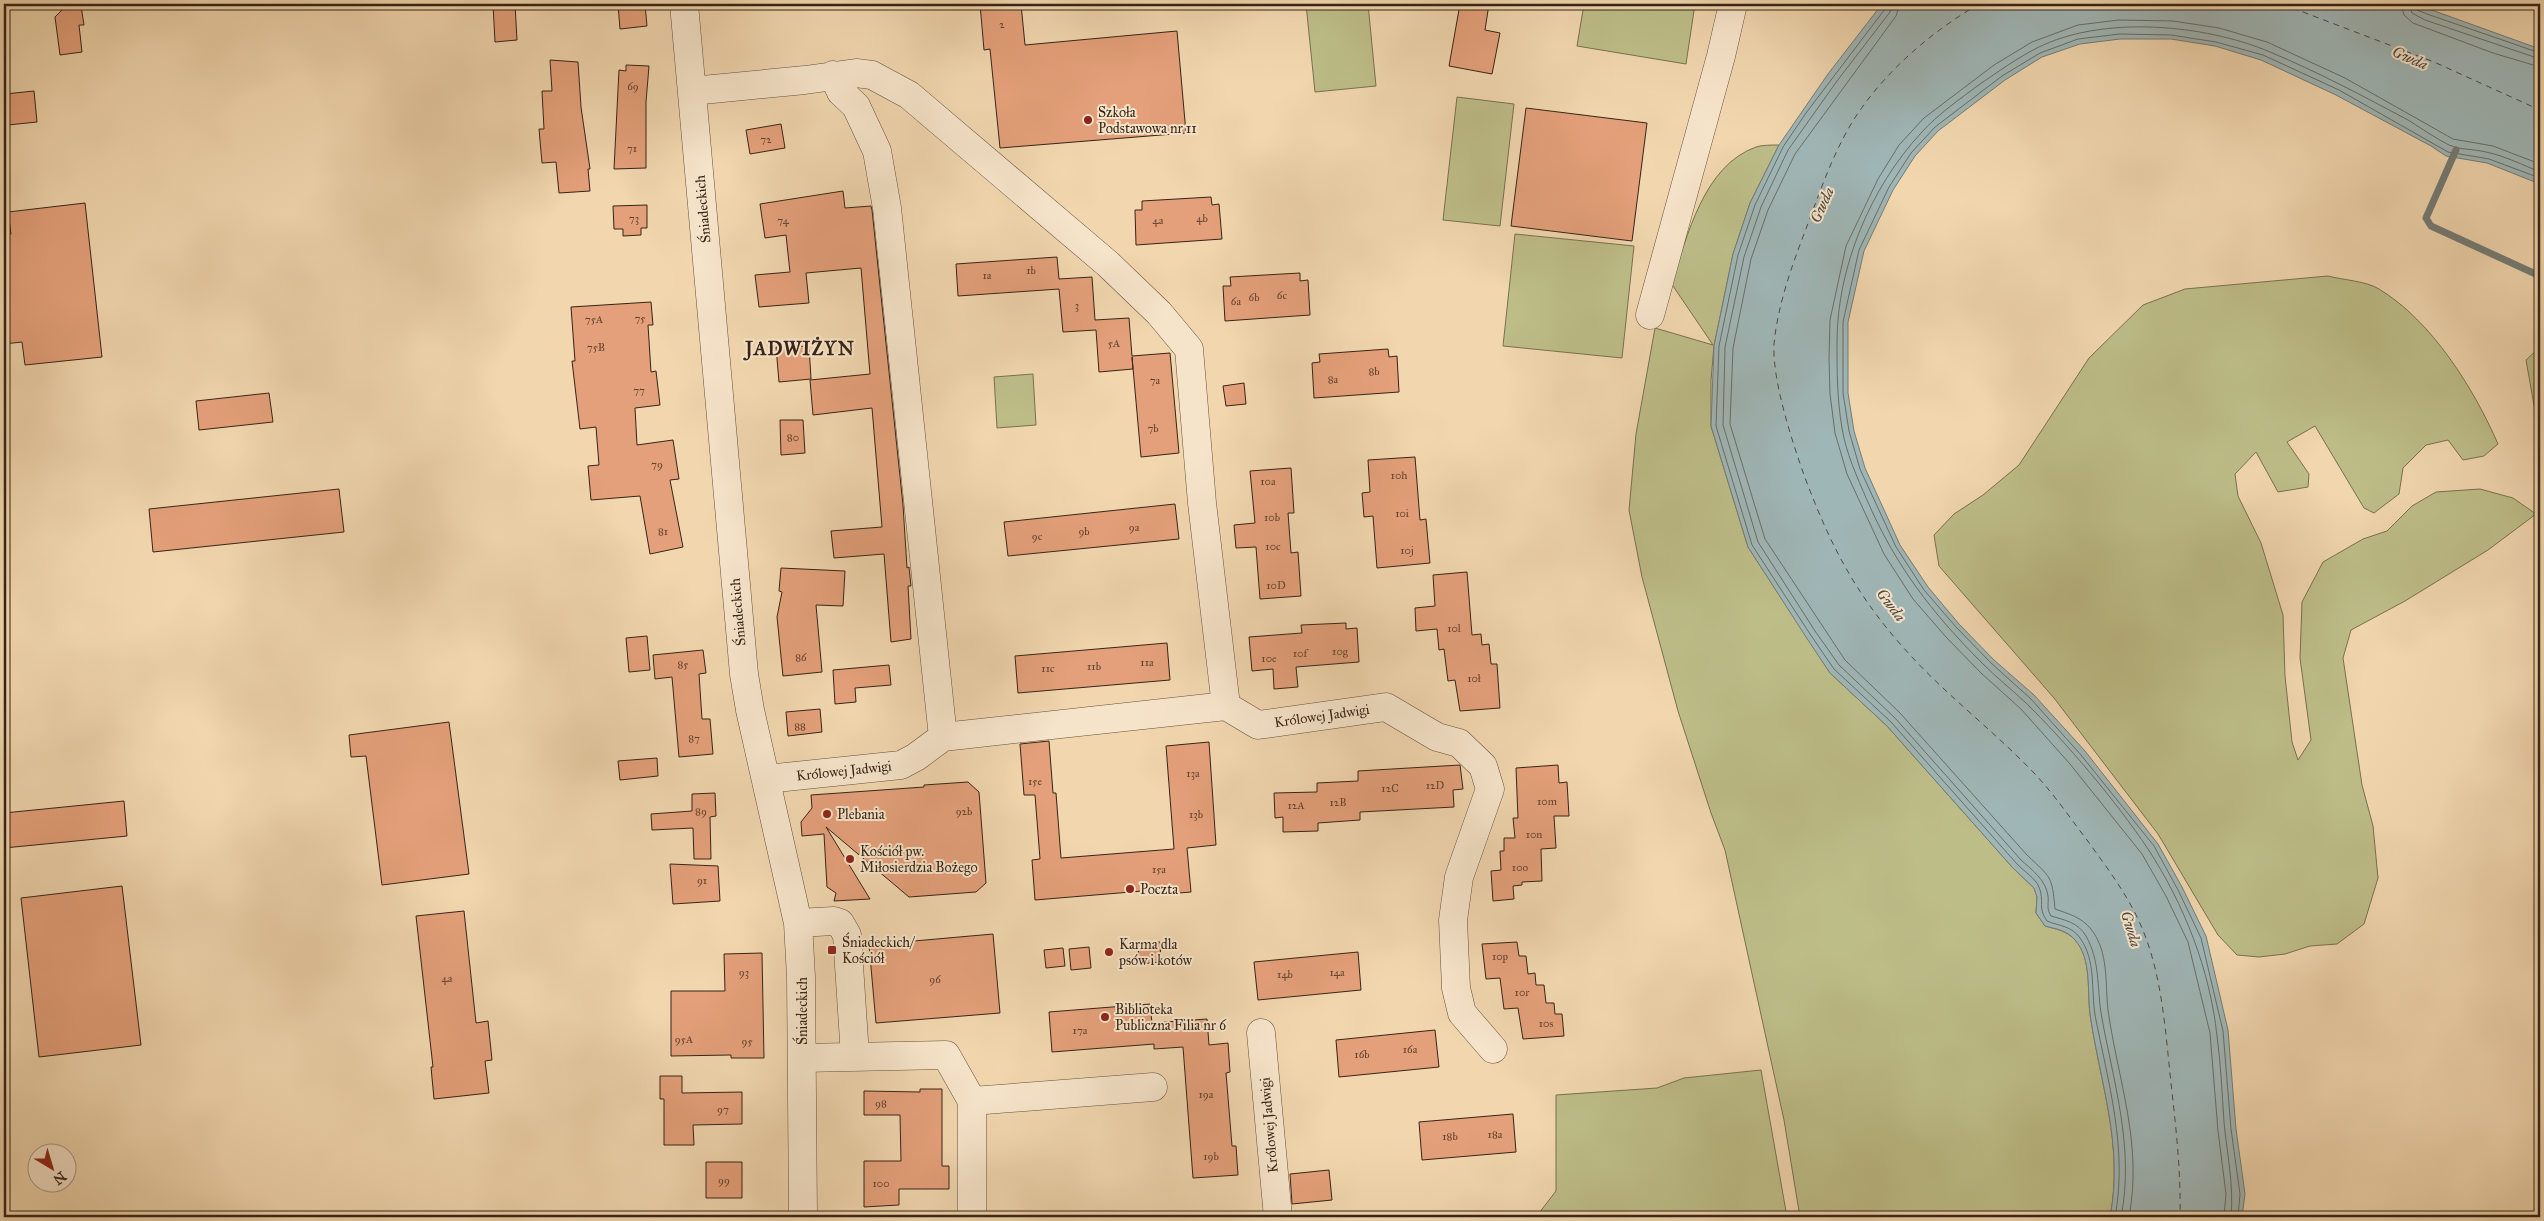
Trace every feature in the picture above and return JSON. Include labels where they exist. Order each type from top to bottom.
[{"type":"street","name":"Śniadeckich","points":[[684,4],[744,674],[798,923],[802,977],[803,1217]]},
{"type":"street","points":[[1650,315],[1721,56],[1733,4]]},
{"type":"street","points":[[692,91],[856,73],[872,75],[909,95],[1108,264],[1159,313],[1189,349],[1202,503],[1226,706],[943,737],[887,208],[877,151],[856,106],[842,92],[832,76]]},
{"type":"street","name":"Królowej Jadwigi","points":[[1226,706],[1258,725],[1386,707],[1437,737],[1459,743],[1483,766],[1490,789],[1459,877],[1453,920],[1456,988],[1462,1013],[1494,1049]]},
{"type":"street","name":"Królowej Jadwigi","points":[[766,779],[901,765],[916,757],[943,737]]},
{"type":"street","points":[[798,923],[834,921],[840,923],[847,935],[855,1056]]},
{"type":"street","name":"Królowej Jadwigi","points":[[1261,1033],[1278,1217]]},
{"type":"street","points":[[802,1058],[946,1055],[972,1101],[972,1217]]},
{"type":"street","points":[[972,1101],[1153,1087]]},
{"type":"green space","points":[[1306,4],[1368,4],[1376,86],[1315,92]]},
{"type":"green space","points":[[1584,4],[1695,4],[1686,64],[1577,46]]},
{"type":"green space","points":[[1457,97],[1514,104],[1500,226],[1443,220]]},
{"type":"green space","points":[[1779,145],[1750,203],[1733,254],[1714,346],[1711,380],[1711,426],[1748,547],[1830,673],[1887,726],[2013,868],[2034,888],[2037,897],[2036,913],[2045,926],[2068,934],[2080,947],[2088,975],[2090,1014],[2112,1140],[2114,1191],[2110,1217],[1800,1217],[1784,1120],[1725,850],[1678,711],[1642,577],[1629,510],[1636,434],[1655,328],[1713,345],[1671,283],[1691,224],[1710,186],[1738,156],[1756,147]]},
{"type":"green space","points":[[1515,234],[1634,246],[1622,358],[1503,346]]},
{"type":"green space","points":[[2328,276],[2374,286],[2417,319],[2434,338],[2464,379],[2498,444],[2484,456],[2463,460],[2448,440],[2426,445],[2403,468],[2399,494],[2374,513],[2364,508],[2315,426],[2287,442],[2309,474],[2308,487],[2278,492],[2256,452],[2235,474],[2238,496],[2261,543],[2283,615],[2285,676],[2292,742],[2298,760],[2311,740],[2300,658],[2302,602],[2323,562],[2363,539],[2387,531],[2412,506],[2436,492],[2480,489],[2513,498],[2536,514],[2488,550],[2405,601],[2351,630],[2343,658],[2362,785],[2373,826],[2378,878],[2364,924],[2337,944],[2310,946],[2285,954],[2259,957],[2237,955],[2218,935],[2158,834],[2054,698],[1939,566],[1934,535],[1954,514],[1983,495],[2019,465],[2089,358],[2143,305],[2185,289]]},
{"type":"green space","points":[[2540,347],[2540,439],[2526,360]]},
{"type":"green space","points":[[1033,374],[1036,425],[997,428],[994,377]]},
{"type":"green space","points":[[1761,1070],[1787,1217],[1536,1217],[1556,1191],[1556,1095],[1657,1088],[1684,1078]]},
{"type":"water","name":"Gwda","points":[[1882,4],[2415,4],[2540,49],[2540,184],[2487,163],[2446,156],[2336,95],[2261,60],[2215,46],[2171,39],[2120,39],[2080,44],[2042,57],[2005,80],[1938,131],[1915,156],[1893,190],[1864,251],[1848,322],[1848,393],[1854,431],[1865,468],[1900,545],[1928,587],[1959,624],[1994,660],[2034,695],[2085,751],[2158,844],[2182,887],[2206,936],[2228,1030],[2236,1129],[2245,1194],[2242,1217],[2110,1217],[2114,1191],[2112,1140],[2090,1014],[2088,975],[2084,956],[2080,948],[2068,934],[2045,926],[2036,913],[2037,897],[2034,888],[2013,868],[1887,726],[1830,673],[1748,547],[1711,426],[1714,346],[1733,254],[1750,203],[1779,145],[1828,74]]},
{"type":"building","points":[[493,4],[515,4],[517,40],[495,42]]},
{"type":"building","points":[[618,4],[645,4],[647,26],[620,29]]},
{"type":"building","points":[[980,4],[1021,4],[1025,45],[1177,31],[1186,133],[1000,148],[990,49],[984,50]]},
{"type":"building","points":[[1460,4],[1489,4],[1485,30],[1500,33],[1492,74],[1449,66]]},
{"type":"building","points":[[81,6],[84,25],[79,25],[82,52],[60,55],[55,17],[63,9]]},
{"type":"building","points":[[550,60],[578,62],[581,107],[590,169],[588,169],[590,191],[559,193],[556,162],[542,163],[539,129],[544,129],[542,91],[552,91]]},
{"type":"building","points":[[626,65],[649,66],[646,102],[646,168],[614,169],[619,70],[626,71]]},
{"type":"building","points":[[34,91],[37,122],[8,125],[5,94]]},
{"type":"building","points":[[1526,108],[1647,123],[1632,241],[1511,226]]},
{"type":"building","points":[[781,124],[785,148],[750,154],[746,130]]},
{"type":"building","points":[[843,191],[845,208],[871,206],[872,210],[903,505],[907,568],[909,567],[911,586],[908,586],[911,639],[891,642],[884,554],[834,558],[831,531],[882,527],[872,408],[813,415],[810,380],[870,374],[861,268],[806,273],[809,303],[759,307],[755,275],[790,272],[786,235],[765,238],[760,204]]},
{"type":"building","points":[[1211,197],[1212,205],[1219,204],[1222,239],[1136,245],[1135,210],[1142,210],[1142,201]]},
{"type":"building","points":[[85,203],[102,357],[25,365],[22,342],[4,344],[4,235],[11,234],[8,212]]},
{"type":"building","points":[[647,205],[647,228],[641,228],[641,235],[623,236],[623,229],[614,229],[613,206]]},
{"type":"building","points":[[1057,257],[1059,279],[1092,277],[1095,320],[1129,318],[1132,356],[1170,353],[1179,453],[1141,457],[1132,357],[1133,369],[1099,372],[1096,330],[1063,332],[1059,289],[958,296],[956,264]]},
{"type":"building","points":[[1300,273],[1300,281],[1308,280],[1310,315],[1225,321],[1223,286],[1231,286],[1230,277]]},
{"type":"building","points":[[651,302],[653,325],[648,325],[651,372],[656,371],[660,405],[635,408],[637,445],[673,440],[679,479],[670,480],[683,547],[650,554],[640,496],[591,500],[588,466],[599,465],[596,427],[580,429],[572,361],[575,361],[571,307]]},
{"type":"building","points":[[809,346],[811,379],[779,382],[776,347]]},
{"type":"building","points":[[1388,349],[1389,357],[1397,356],[1399,392],[1314,398],[1312,363],[1320,362],[1319,354]]},
{"type":"building","points":[[1244,383],[1246,404],[1226,406],[1223,386]]},
{"type":"building","points":[[269,393],[273,422],[199,430],[196,401]]},
{"type":"building","points":[[780,420],[803,420],[805,453],[781,455]]},
{"type":"building","points":[[1415,457],[1420,520],[1426,519],[1430,563],[1377,568],[1373,516],[1364,517],[1362,493],[1370,492],[1368,460]]},
{"type":"building","points":[[1291,468],[1294,513],[1288,513],[1291,553],[1298,552],[1301,596],[1260,599],[1256,547],[1236,548],[1234,525],[1255,523],[1250,471]]},
{"type":"building","points":[[339,489],[344,532],[153,552],[149,509]]},
{"type":"building","points":[[1175,504],[1179,539],[1008,556],[1004,522]]},
{"type":"building","points":[[781,568],[845,571],[843,606],[816,605],[822,672],[783,676],[777,617],[782,592],[779,591]]},
{"type":"building","points":[[1467,572],[1472,635],[1481,634],[1482,645],[1489,644],[1491,664],[1497,664],[1500,708],[1460,711],[1455,680],[1448,681],[1444,649],[1439,650],[1437,629],[1416,631],[1415,608],[1435,606],[1433,575]]},
{"type":"building","points":[[1346,623],[1346,629],[1357,628],[1359,662],[1296,667],[1298,687],[1274,689],[1273,669],[1252,671],[1249,637],[1302,633],[1301,625]]},
{"type":"building","points":[[647,636],[650,670],[629,672],[626,638]]},
{"type":"building","points":[[1167,643],[1170,680],[1018,693],[1015,656]]},
{"type":"building","points":[[703,650],[706,673],[699,674],[702,719],[710,719],[713,754],[679,757],[672,677],[655,679],[653,655]]},
{"type":"building","points":[[889,665],[891,685],[855,688],[856,702],[835,704],[833,670]]},
{"type":"building","points":[[820,709],[822,732],[788,736],[786,712]]},
{"type":"building","points":[[449,722],[469,874],[382,885],[366,756],[351,757],[349,735]]},
{"type":"building","points":[[1049,741],[1053,793],[1056,793],[1061,858],[1174,849],[1166,746],[1209,742],[1216,845],[1187,848],[1191,892],[1167,894],[1167,889],[1035,900],[1032,860],[1040,859],[1035,795],[1024,795],[1020,744]]},
{"type":"building","points":[[657,758],[658,776],[620,780],[618,761]]},
{"type":"building","points":[[1460,765],[1463,789],[1453,790],[1454,807],[1360,812],[1360,820],[1318,823],[1318,831],[1283,832],[1283,817],[1275,818],[1274,793],[1317,792],[1317,783],[1358,781],[1358,771]]},
{"type":"building","points":[[1558,765],[1559,783],[1567,782],[1569,816],[1554,816],[1556,848],[1541,849],[1542,881],[1522,882],[1522,885],[1513,886],[1514,899],[1493,901],[1491,871],[1501,870],[1500,851],[1504,851],[1504,838],[1515,838],[1513,818],[1518,818],[1516,768]]},
{"type":"building","points":[[968,782],[979,792],[986,883],[976,892],[909,897],[826,827],[870,899],[834,901],[836,893],[827,887],[824,834],[802,836],[801,822],[812,808],[811,795]]},
{"type":"building","points":[[715,793],[716,816],[710,817],[711,859],[694,859],[693,828],[652,830],[651,814],[692,811],[692,794]]},
{"type":"building","points":[[124,801],[127,836],[4,848],[4,813]]},
{"type":"building","points":[[670,864],[718,866],[720,901],[673,904]]},
{"type":"building","points":[[122,886],[141,1045],[39,1057],[21,898]]},
{"type":"building","points":[[464,911],[476,1023],[488,1021],[492,1060],[485,1061],[489,1093],[434,1099],[431,1067],[433,1067],[416,916]]},
{"type":"building","points":[[993,934],[1000,1013],[876,1023],[869,945]]},
{"type":"building","points":[[1160,942],[1161,962],[1139,964],[1138,944]]},
{"type":"building","points":[[1517,942],[1519,956],[1526,956],[1528,974],[1535,973],[1536,985],[1544,985],[1546,1003],[1554,1003],[1555,1014],[1562,1014],[1564,1036],[1523,1039],[1518,1008],[1504,1009],[1500,978],[1486,979],[1482,944]]},
{"type":"building","points":[[1089,947],[1091,968],[1071,970],[1069,949]]},
{"type":"building","points":[[1063,948],[1065,966],[1046,968],[1044,950]]},
{"type":"building","points":[[1358,952],[1361,990],[1258,1000],[1254,962]]},
{"type":"building","points":[[762,953],[764,1058],[731,1058],[731,1055],[671,1056],[671,991],[725,991],[724,954]]},
{"type":"building","points":[[1150,1004],[1152,1023],[1207,1019],[1209,1045],[1228,1043],[1230,1072],[1226,1073],[1232,1146],[1236,1146],[1238,1175],[1193,1178],[1183,1047],[1154,1049],[1154,1044],[1052,1052],[1049,1012]]},
{"type":"building","points":[[1435,1030],[1439,1067],[1339,1077],[1336,1040]]},
{"type":"building","points":[[660,1076],[682,1076],[682,1093],[742,1092],[742,1124],[693,1125],[694,1145],[664,1145],[664,1099],[660,1099]]},
{"type":"building","points":[[920,1089],[942,1089],[942,1166],[949,1166],[949,1189],[899,1189],[899,1205],[864,1207],[864,1161],[901,1161],[900,1115],[864,1115],[864,1091],[920,1092]]},
{"type":"building","points":[[1513,1114],[1516,1152],[1422,1160],[1419,1122]]},
{"type":"building","points":[[706,1162],[742,1162],[742,1198],[706,1198]]},
{"type":"building","points":[[1329,1170],[1332,1200],[1292,1204],[1290,1174]]},
{"type":"waterway","points":[[2456,150],[2426,218],[2431,226],[2540,276]]},
{"type":"ferry route","points":[[1979,4],[1942,28],[1908,56],[1877,89],[1851,124],[1818,196],[1792,266],[1776,328],[1774,344],[1776,375],[1789,428],[1813,499],[1833,544],[1856,586],[1885,626],[1917,663],[2018,757],[2048,789],[2107,868],[2137,917],[2152,957],[2161,998],[2178,1150],[2180,1217]]},
{"type":"ferry route","points":[[2282,4],[2434,62],[2540,110]]},
{"type":"place","name":"Szkoła Podstawowa nr 11","points":[[1088,120]]},
{"type":"place","name":"Plebania","points":[[827,814]]},
{"type":"place","name":"Kościół pw. Miłosierdzia Bożego","points":[[850,859]]},
{"type":"place","name":"Poczta","points":[[1130,889]]},
{"type":"place","name":"Śniadeckich/ Kościół","points":[[832,950]]},
{"type":"place","name":"Karma dla psów i kotów","points":[[1109,952]]},
{"type":"place","name":"Biblioteka Publiczna Filia nr 6","points":[[1105,1017]]},
{"type":"district","name":"JADWIŻYN","points":[[800,348]]}]
